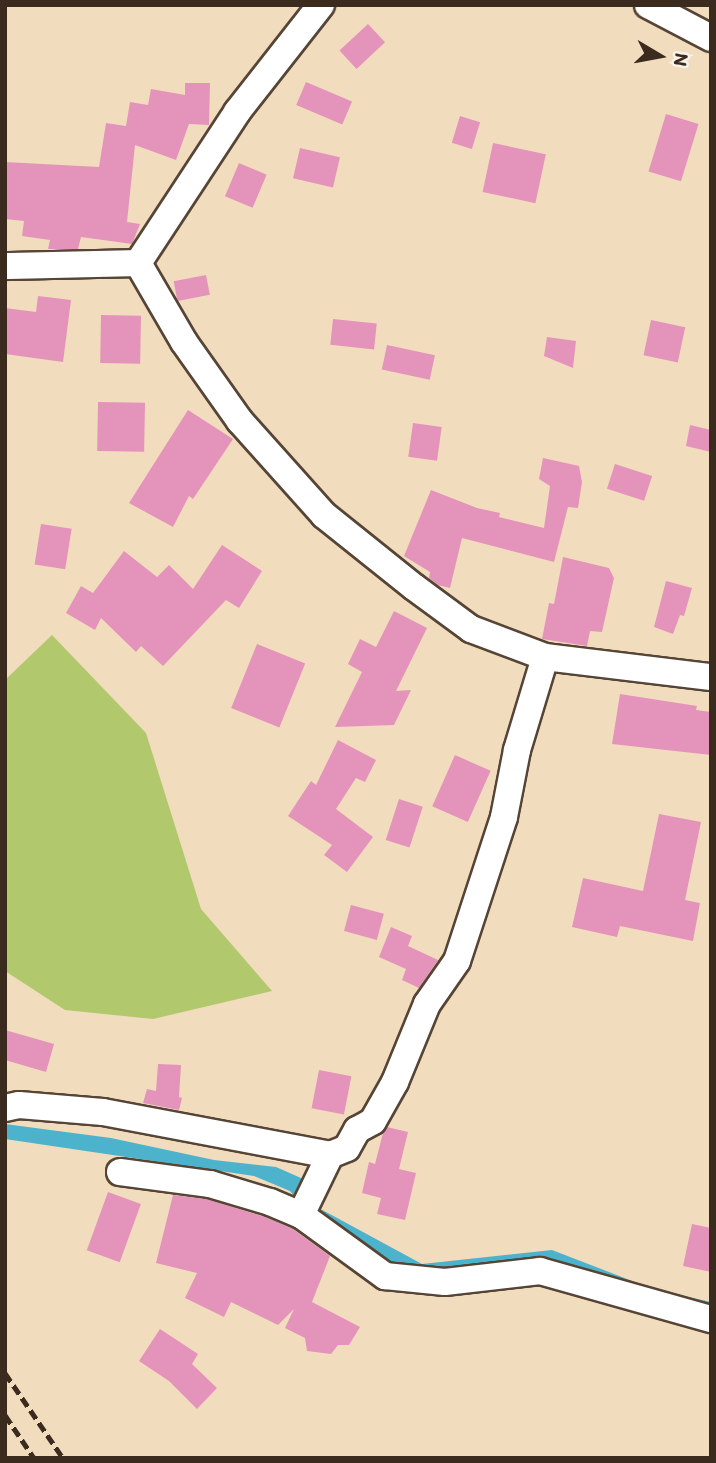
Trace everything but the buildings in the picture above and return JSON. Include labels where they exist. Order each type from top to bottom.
[{"type":"street","points":[[138,264],[237,112],[321,5]]},
{"type":"street","points":[[648,5],[711,38]]},
{"type":"street","points":[[5,266],[138,264]]},
{"type":"street","points":[[138,264],[184,342],[240,421],[324,514],[471,629],[545,657],[711,677]]},
{"type":"street","points":[[5,1108],[19,1105],[103,1112],[330,1155],[347,1147],[357,1130],[373,1121],[395,1082],[427,1004],[457,961],[504,817],[517,750],[545,657]]},
{"type":"street","points":[[301,1215],[330,1155]]},
{"type":"street","points":[[120,1172],[210,1184],[270,1202],[301,1215],[385,1276],[445,1282],[540,1271],[711,1319]]},
{"type":"green space","points":[[52,635],[146,733],[201,909],[272,991],[153,1019],[65,1010],[5,971],[5,680]]},
{"type":"water","points":[[5,1124],[111,1138],[214,1160],[276,1167],[301,1178],[315,1206],[422,1264],[552,1250],[653,1289],[711,1302],[711,1313],[553,1263],[423,1276],[369,1257],[310,1215],[290,1191],[254,1176],[5,1139]]},
{"type":"railway","points":[[5,1373],[63,1458]]},
{"type":"railway","points":[[5,1415],[34,1458]]}]
